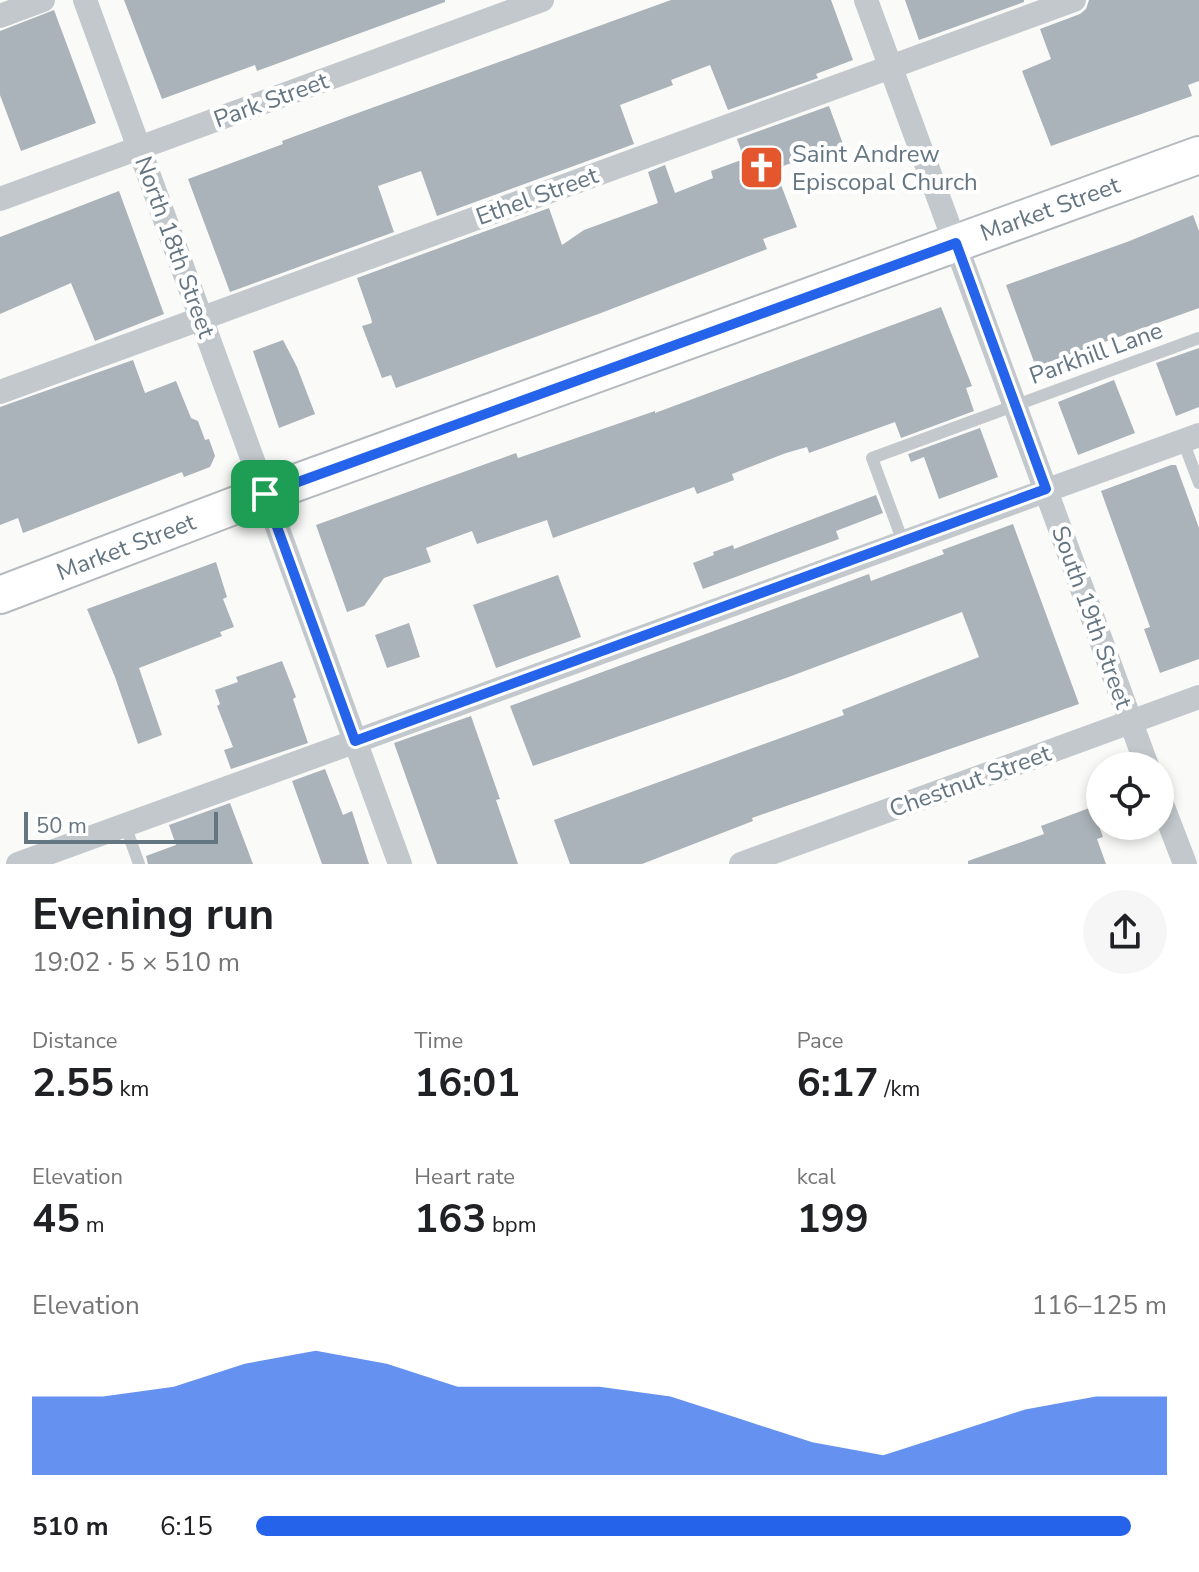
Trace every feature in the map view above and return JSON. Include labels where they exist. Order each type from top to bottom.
[{"type":"main road","name":"Market Street","points":[[0,595],[265,494],[1199,155]]},
{"type":"street","points":[[0,16],[43,0]]},
{"type":"street","name":"North 18th Street","points":[[85,0],[400,864]]},
{"type":"street","name":"Park Street","points":[[0,199],[542,0]]},
{"type":"street","name":"South 19th Street","points":[[866,0],[1142,752]]},
{"type":"street","name":"Ethel Street","points":[[0,392],[1074,0]]},
{"type":"street","points":[[18,864],[1191,438]]},
{"type":"street","name":"Chestnut Street","points":[[741,864],[1199,697]]},
{"type":"street","points":[[1174,835],[1185,864]]},
{"type":"lane","name":"Parkhill Lane","points":[[903,542],[872,458],[1199,338]]},
{"type":"lane","points":[[1191,438],[1199,483]]},
{"type":"lane","points":[[125,825],[139,864]]},
{"type":"building","points":[[124,0],[445,2],[257,71],[255,65],[162,99]]},
{"type":"building","points":[[671,0],[831,0],[853,60],[816,74],[818,78],[728,110],[710,65],[671,80],[673,85],[620,105],[634,144],[437,216],[421,171],[378,186],[394,232],[230,292],[188,179],[283,144],[282,141]]},
{"type":"building","points":[[905,0],[1024,0],[1024,2],[919,40]]},
{"type":"building","points":[[1089,0],[1199,0],[1199,81],[1188,85],[1192,96],[1051,146],[1022,71],[1051,59],[1040,29],[1080,14]]},
{"type":"building","points":[[54,10],[96,123],[21,151],[0,95],[0,31]]},
{"type":"building","points":[[829,106],[843,144],[775,169],[797,227],[763,239],[767,249],[396,388],[391,375],[382,378],[362,326],[372,323],[357,278],[549,208],[562,245],[584,230],[658,203],[648,172],[665,165],[675,193],[713,178],[711,171],[744,159],[737,139]]},
{"type":"building","points":[[119,191],[164,314],[95,341],[71,283],[0,314],[0,237]]},
{"type":"building","points":[[1193,215],[1199,231],[1199,308],[1038,366],[1037,361],[1034,362],[1006,285]]},
{"type":"building","points":[[941,307],[972,386],[966,388],[974,411],[901,438],[895,422],[809,453],[807,447],[786,453],[732,474],[734,480],[697,494],[694,487],[553,538],[547,520],[477,544],[472,531],[426,548],[431,562],[384,578],[364,606],[347,612],[316,525],[516,453],[518,458],[655,413]]},
{"type":"building","points":[[283,340],[315,414],[279,428],[253,351]]},
{"type":"building","points":[[1199,348],[1199,407],[1176,416],[1156,363]]},
{"type":"building","points":[[133,360],[145,393],[176,381],[191,418],[198,421],[205,440],[209,439],[215,456],[210,467],[184,477],[182,472],[23,533],[18,518],[0,525],[0,407]]},
{"type":"building","points":[[1114,380],[1135,433],[1078,455],[1058,402]]},
{"type":"building","points":[[980,428],[998,477],[939,499],[924,457],[911,462],[908,454]]},
{"type":"building","points":[[1176,465],[1199,528],[1199,659],[1160,673],[1144,629],[1150,627],[1101,491]]},
{"type":"building","points":[[876,495],[883,513],[836,531],[839,539],[703,589],[693,563],[714,555],[713,552],[733,545],[734,549]]},
{"type":"building","points":[[1013,524],[1079,704],[752,818],[753,821],[642,864],[570,864],[554,820],[844,715],[842,710],[979,657],[962,612],[786,678],[533,766],[510,706],[869,574],[871,581]]},
{"type":"building","points":[[216,562],[227,597],[223,599],[234,627],[220,632],[222,636],[139,668],[162,735],[138,744],[87,609]]},
{"type":"building","points":[[558,575],[581,637],[496,668],[473,605]]},
{"type":"building","points":[[409,623],[420,657],[387,668],[375,635]]},
{"type":"building","points":[[282,661],[296,697],[293,699],[308,743],[231,769],[224,750],[233,747],[217,706],[220,704],[215,690],[238,682],[236,677]]},
{"type":"building","points":[[471,716],[500,799],[496,800],[518,864],[437,864],[394,743]]},
{"type":"building","points":[[325,769],[343,815],[352,811],[369,864],[322,864],[292,781]]},
{"type":"building","points":[[230,803],[253,864],[148,864],[146,856],[176,845],[169,825]]},
{"type":"building","points":[[1086,809],[1086,840],[1097,840],[1106,864],[968,864],[968,861],[1044,834],[1041,826]]},
{"type":"place","name":"Saint Andrew Episcopal Church","points":[[761,168]]},
{"type":"route","points":[[956,243],[1046,489],[355,741],[265,494],[956,243]]}]
